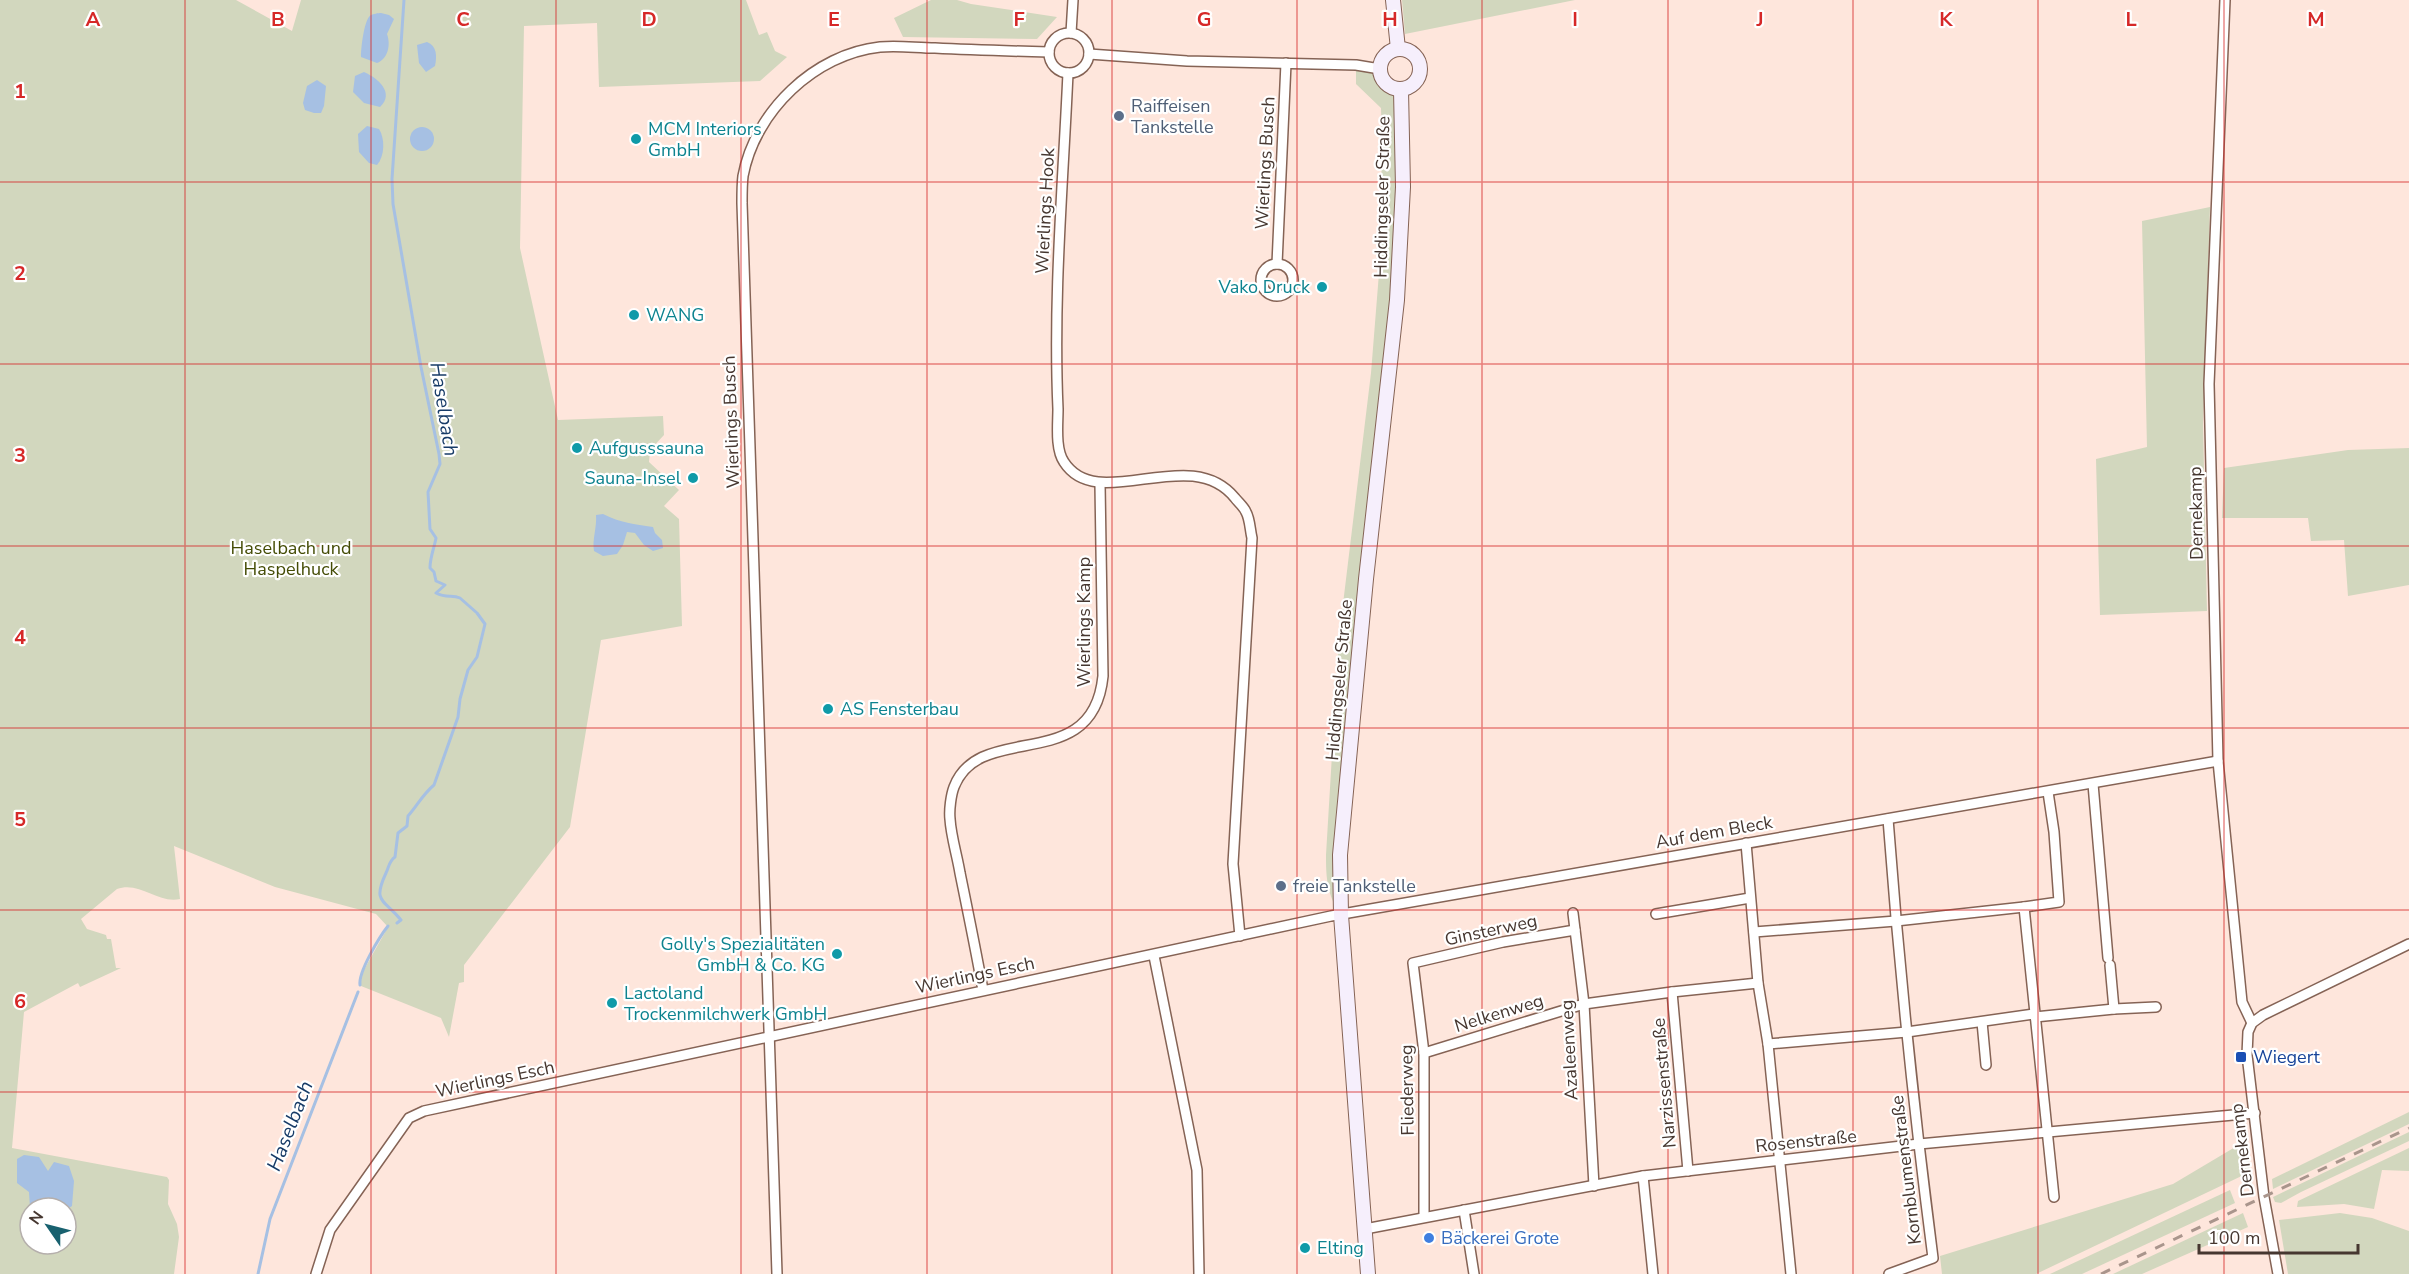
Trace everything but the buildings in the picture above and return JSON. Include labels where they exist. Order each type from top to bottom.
[{"type":"street","points":[[1071,33],[1073,0]]},
{"type":"street","points":[[1393,0],[1398,49]]},
{"type":"street","name":"Dernekamp","points":[[2225,0],[2209,384],[2218,761],[2242,1002],[2252,1023],[2248,1032],[2247,1055],[2264,1197],[2278,1274]]},
{"type":"street","points":[[1071,33],[1084,40],[1089,54],[1082,68],[1068,73],[1057,69],[1049,52],[1056,37],[1071,33]]},
{"type":"street","name":"Wierlings Busch","points":[[768,1036],[756,626],[747,413],[743,176],[751,148],[781,100],[804,79],[823,66],[852,53],[881,47],[1049,52]]},
{"type":"street","points":[[1398,49],[1412,53],[1420,65],[1418,79],[1408,88],[1401,90],[1385,84],[1380,69],[1385,55],[1398,49]]},
{"type":"street","points":[[1089,54],[1187,61],[1356,65],[1380,69]]},
{"type":"street","name":"Wierlings Busch","points":[[1277,264],[1286,63]]},
{"type":"street","name":"Wierlings Hook","points":[[1068,73],[1055,350],[1059,441],[1062,460],[1072,473],[1100,484]]},
{"type":"street","name":"Hiddingseler Straße","points":[[1368,1274],[1341,915],[1340,855],[1366,579],[1397,300],[1403,188],[1401,90]]},
{"type":"street","points":[[1100,484],[1189,474],[1210,478],[1231,493],[1246,512],[1252,538],[1233,864],[1240,936]]},
{"type":"street","name":"Wierlings Kamp","points":[[983,990],[950,818],[954,786],[971,764],[992,753],[1057,739],[1071,733],[1084,722],[1100,698],[1103,676],[1100,484]]},
{"type":"street","name":"Auf dem Bleck","points":[[1341,915],[2218,761]]},
{"type":"street","points":[[2093,784],[2114,1009]]},
{"type":"street","points":[[1754,932],[1896,921],[2059,902],[2054,832],[2048,792]]},
{"type":"street","name":"Kornblumenstraße","points":[[1888,819],[1907,1032],[1933,1258],[1889,1274]]},
{"type":"street","points":[[1746,843],[1758,984],[1768,1044],[1791,1274]]},
{"type":"street","points":[[1656,914],[1750,898]]},
{"type":"street","points":[[2024,907],[2054,1197]]},
{"type":"street","name":"Azaleenweg","points":[[1573,914],[1584,1004],[1593,1186]]},
{"type":"street","name":"Wierlings Esch","points":[[316,1274],[330,1230],[409,1118],[424,1111],[1341,915]]},
{"type":"street","name":"Ginsterweg","points":[[1413,963],[1503,942],[1575,930]]},
{"type":"street","points":[[2252,1023],[2263,1014],[2409,944]]},
{"type":"street","points":[[1154,956],[1197,1170],[1199,1274]]},
{"type":"street","name":"Fliederweg","points":[[1413,963],[1424,1053],[1424,1217]]},
{"type":"street","name":"Narzissenstraße","points":[[1584,1004],[1672,992],[1758,984]]},
{"type":"street","name":"Narzissenstraße","points":[[1672,992],[1688,1170]]},
{"type":"street","name":"Nelkenweg","points":[[1424,1053],[1584,1004]]},
{"type":"street","points":[[1768,1044],[1907,1032],[2034,1016],[2156,1007]]},
{"type":"street","points":[[1982,1022],[1986,1065]]},
{"type":"street","points":[[768,1036],[777,1274]]},
{"type":"street","name":"Rosenstraße","points":[[1365,1229],[1643,1176],[1688,1170],[1919,1144],[2255,1113]]},
{"type":"street","points":[[1643,1176],[1653,1274]]},
{"type":"street","points":[[1464,1210],[1474,1274]]},
{"type":"green space","name":"Haselbach und Haspelhuck","points":[[0,0],[236,0],[292,31],[301,0],[746,0],[759,35],[767,32],[775,51],[787,57],[760,81],[599,87],[597,23],[524,26],[520,248],[558,420],[663,416],[664,435],[650,450],[649,462],[679,490],[664,506],[679,519],[682,626],[601,640],[570,827],[464,965],[464,982],[459,983],[449,1037],[441,1018],[361,986],[361,975],[388,927],[376,914],[275,887],[174,846],[180,899],[172,900],[125,887],[117,889],[81,919],[87,929],[111,939],[116,968],[121,968],[80,987],[78,983],[24,1012],[12,1148],[167,1177],[169,1180],[168,1204],[177,1224],[179,1237],[174,1274],[0,1274]]},
{"type":"green space","points":[[931,0],[957,0],[1057,17],[1037,39],[903,37],[894,18]]},
{"type":"green space","points":[[1402,0],[1575,0],[1405,34]]},
{"type":"green space","points":[[1356,65],[1380,69],[1386,84],[1401,90],[1397,300],[1341,915],[1328,886],[1326,855],[1339,637],[1371,373],[1379,273],[1382,147],[1381,108],[1356,84]]},
{"type":"green space","points":[[2210,207],[2203,423],[2207,611],[2100,615],[2096,459],[2147,447],[2142,221]]},
{"type":"green space","points":[[2409,448],[2409,585],[2348,596],[2344,540],[2311,541],[2308,518],[2222,518],[2224,468],[2348,450]]},
{"type":"green space","points":[[2409,1112],[2409,1124],[2273,1189],[2272,1179]]},
{"type":"green space","points":[[2409,1132],[2409,1141],[2281,1203],[2275,1202],[2273,1197]]},
{"type":"green space","points":[[2247,1140],[2250,1172],[2036,1274],[1942,1274],[1940,1256],[2173,1184]]},
{"type":"green space","points":[[2409,1148],[2409,1171],[2382,1170],[2374,1209],[2344,1204],[2297,1207],[2298,1201]]},
{"type":"green space","points":[[2230,1190],[2235,1203],[2082,1274],[2050,1274]]},
{"type":"green space","points":[[2243,1213],[2248,1227],[2142,1274],[2113,1274]]},
{"type":"green space","points":[[2340,1213],[2372,1218],[2409,1231],[2409,1274],[2288,1274],[2279,1220]]},
{"type":"water","points":[[381,13],[394,19],[387,34],[388,51],[377,63],[361,57],[365,28],[369,18]]},
{"type":"water","points":[[427,42],[436,52],[436,59],[435,66],[426,72],[419,63],[417,45]]},
{"type":"water","points":[[364,72],[383,86],[386,96],[380,107],[364,103],[353,92],[355,76]]},
{"type":"water","points":[[317,80],[326,86],[321,113],[305,110],[303,103],[307,86]]},
{"type":"water","points":[[367,126],[379,129],[382,137],[383,152],[377,165],[369,163],[359,152],[358,134]]},
{"type":"water","points":[[422,127],[427,128],[433,134],[433,144],[427,150],[422,151],[417,150],[411,144],[410,139],[411,134],[417,128]]},
{"type":"water","points":[[603,514],[622,521],[653,527],[662,540],[663,548],[653,551],[644,545],[635,533],[627,532],[617,554],[603,556],[594,551],[596,515]]},
{"type":"water","points":[[24,1155],[39,1157],[48,1171],[54,1162],[69,1166],[74,1181],[73,1196],[29,1196],[29,1192],[17,1183],[17,1159]]},
{"type":"waterway","name":"Haselbach","points":[[397,923],[401,920],[380,896],[382,883],[390,862],[395,857],[398,833],[407,826],[408,816],[434,785],[458,717],[468,670],[477,657],[485,624],[477,613],[460,598],[436,593],[445,585],[436,581],[434,572],[430,568],[436,538],[430,529],[428,492],[440,464],[439,454],[421,367],[393,204],[392,179],[404,0]]},
{"type":"waterway","name":"Haselbach","points":[[360,985],[366,963],[388,926]]},
{"type":"waterway","name":"Haselbach","points":[[258,1274],[270,1219],[358,992]]},
{"type":"railway","points":[[2101,1274],[2409,1128]]},
{"type":"place","name":"Raiffeisen Tankstelle","points":[[1119,116]]},
{"type":"place","name":"MCM Interiors GmbH","points":[[636,139]]},
{"type":"place","name":"Vako Druck","points":[[1322,287]]},
{"type":"place","name":"WANG","points":[[634,315]]},
{"type":"place","name":"Aufgusssauna","points":[[577,448]]},
{"type":"place","name":"Sauna-Insel","points":[[693,478]]},
{"type":"place","name":"AS Fensterbau","points":[[828,709]]},
{"type":"place","name":"freie Tankstelle","points":[[1281,886]]},
{"type":"place","name":"Golly's Spezialitäten GmbH & Co. KG","points":[[837,954]]},
{"type":"place","name":"Lactoland Trockenmilchwerk GmbH","points":[[612,1003]]},
{"type":"place","name":"Wiegert","points":[[2241,1057]]},
{"type":"place","name":"Bäckerei Grote","points":[[1429,1238]]},
{"type":"place","name":"Elting","points":[[1305,1248]]}]
